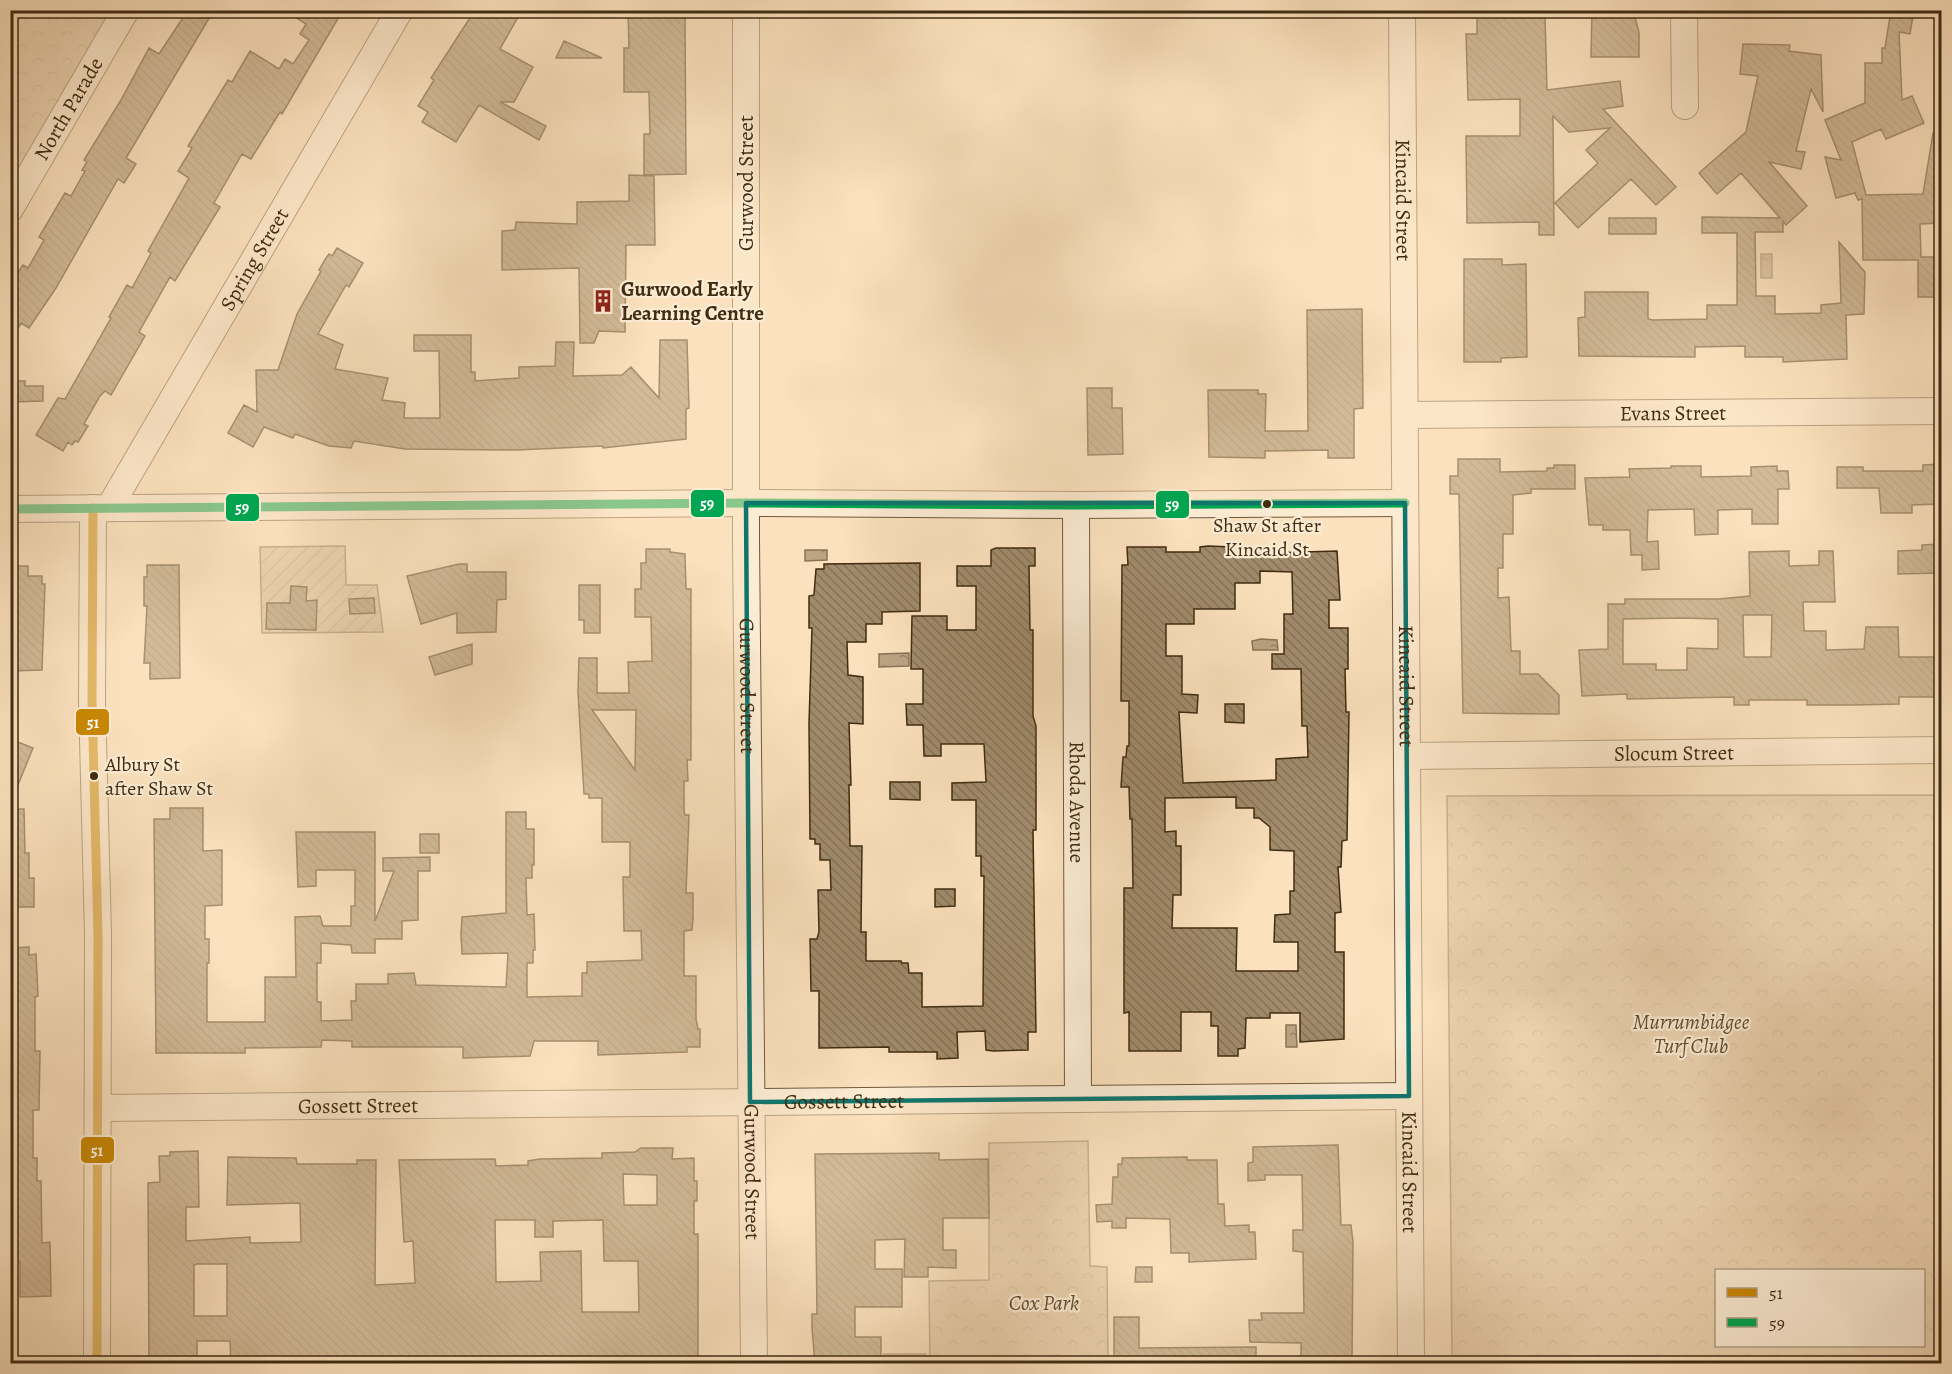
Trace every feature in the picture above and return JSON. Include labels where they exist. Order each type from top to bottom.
[{"type":"street","name":"North Parade","points":[[10,209],[126,10]]},
{"type":"street","name":"Spring Street","points":[[101,508],[400,10]]},
{"type":"street","name":"Gurwood Street","points":[[746,10],[746,502],[754,1364]]},
{"type":"street","name":"Kincaid Street","points":[[1402,10],[1411,1364]]},
{"type":"street","points":[[1684,10],[1684,106]]},
{"type":"street","name":"Evans Street","points":[[1405,415],[1941,411]]},
{"type":"street","points":[[10,509],[746,502],[1076,505],[1405,502]]},
{"type":"street","name":"Rhoda Avenue","points":[[1076,505],[1078,1098]]},
{"type":"street","points":[[97,1364],[101,508]]},
{"type":"street","name":"Slocum Street","points":[[1407,756],[1941,750]]},
{"type":"street","name":"Gossett Street","points":[[98,1108],[1409,1096]]},
{"type":"highlighted area","points":[[746,503],[1405,503],[1409,1096],[750,1102]]},
{"type":"green space","points":[[11,11],[126,11],[11,209]]},
{"type":"green space","points":[[345,546],[346,585],[377,585],[383,632],[262,633],[260,547]]},
{"type":"green space","name":"Murrumbidgee Turf Club","points":[[1941,795],[1941,1363],[1452,1363],[1447,796]]},
{"type":"green space","name":"Cox Park","points":[[1088,1141],[1090,1266],[1107,1267],[1108,1363],[930,1363],[929,1281],[989,1280],[989,1143]]},
{"type":"water","points":[[1761,254],[1772,254],[1772,278],[1761,278]]},
{"type":"water","points":[[805,550],[827,550],[827,560],[805,561]]},
{"type":"water","points":[[1277,640],[1278,650],[1253,650],[1252,641]]},
{"type":"water","points":[[909,653],[909,666],[879,667],[879,654]]},
{"type":"water","points":[[1286,1025],[1296,1025],[1297,1047],[1286,1047]]},
{"type":"water","points":[[884,1354],[926,1354],[926,1359],[906,1359],[906,1363],[884,1363]]},
{"type":"building","points":[[188,10],[214,10],[126,158],[136,164],[124,183],[118,179],[56,288],[29,328],[21,323],[10,342],[10,285],[23,265],[28,268],[44,240],[39,237],[65,193],[71,196],[85,171],[82,170],[87,162],[84,160],[121,100],[149,48],[159,54]]},
{"type":"building","points":[[284,10],[343,10],[282,114],[280,112],[251,159],[242,154],[214,203],[220,207],[175,281],[170,277],[139,332],[145,336],[111,395],[105,391],[100,396],[84,424],[88,426],[78,442],[75,441],[72,445],[68,442],[63,451],[36,435],[58,398],[65,399],[127,285],[132,288],[149,257],[151,253],[148,251],[189,178],[178,171],[192,148],[188,146],[228,80],[232,82],[250,51],[279,69],[285,59],[293,64],[309,40],[300,34],[306,24]]},
{"type":"building","points":[[475,10],[522,10],[500,49],[533,67],[514,102],[500,102],[546,126],[539,140],[479,105],[456,142],[422,122],[428,112],[418,106],[434,80],[431,78]]},
{"type":"building","points":[[628,10],[682,10],[682,18],[685,18],[686,174],[644,175],[644,134],[650,134],[649,92],[624,92],[624,48],[629,48]]},
{"type":"building","points":[[1477,10],[1540,10],[1540,16],[1545,16],[1547,90],[1620,81],[1623,106],[1603,109],[1676,187],[1656,205],[1631,179],[1578,228],[1555,203],[1598,163],[1586,150],[1610,128],[1569,132],[1553,116],[1554,235],[1539,235],[1539,222],[1467,223],[1466,136],[1520,136],[1520,99],[1468,100],[1466,34],[1477,34]]},
{"type":"building","points":[[1592,10],[1633,10],[1639,32],[1639,57],[1591,57]]},
{"type":"building","points":[[1891,10],[1914,10],[1910,34],[1899,32],[1902,100],[1912,96],[1924,123],[1886,139],[1881,129],[1852,142],[1866,195],[1923,194],[1933,133],[1941,134],[1941,223],[1920,224],[1921,257],[1940,257],[1939,297],[1918,297],[1918,260],[1863,260],[1862,199],[1858,200],[1855,193],[1836,198],[1825,157],[1841,160],[1825,120],[1865,103],[1865,63],[1882,63],[1882,48],[1885,48]]},
{"type":"building","points":[[564,41],[602,58],[556,58]]},
{"type":"building","points":[[1743,44],[1790,45],[1789,51],[1821,55],[1823,112],[1811,89],[1796,151],[1805,152],[1801,169],[1769,162],[1807,206],[1786,225],[1783,221],[1783,232],[1755,232],[1756,296],[1775,296],[1775,314],[1821,313],[1821,305],[1841,303],[1839,242],[1865,272],[1864,314],[1846,315],[1847,359],[1783,362],[1783,357],[1745,357],[1745,346],[1695,347],[1695,357],[1579,356],[1578,318],[1585,317],[1585,292],[1648,292],[1648,319],[1653,320],[1707,319],[1707,305],[1737,305],[1737,233],[1702,233],[1702,217],[1780,218],[1741,173],[1717,194],[1699,173],[1746,132],[1758,76],[1740,74]]},
{"type":"building","name":"Gurwood Early Learning Centre","points":[[629,175],[654,176],[655,245],[626,245],[625,332],[599,331],[594,343],[580,343],[579,268],[502,270],[502,231],[515,230],[516,222],[577,224],[577,202],[629,201]]},
{"type":"building","points":[[1609,218],[1656,218],[1656,234],[1609,234]]},
{"type":"building","points":[[337,248],[363,263],[349,287],[346,285],[318,334],[343,345],[335,369],[388,378],[382,400],[405,403],[404,418],[440,418],[439,351],[414,351],[414,335],[471,335],[471,372],[475,372],[475,381],[519,378],[519,367],[555,366],[556,342],[574,342],[573,376],[622,375],[631,367],[659,398],[660,340],[687,340],[689,408],[686,409],[686,439],[603,448],[603,446],[517,450],[405,449],[354,441],[351,448],[329,446],[295,434],[293,438],[264,427],[253,447],[228,433],[244,405],[257,412],[256,370],[278,370],[297,314],[326,258],[329,254],[332,256]]},
{"type":"building","points":[[1464,259],[1502,259],[1502,265],[1526,264],[1527,357],[1501,358],[1501,362],[1464,362]]},
{"type":"building","points":[[1362,309],[1363,408],[1354,409],[1354,458],[1328,458],[1328,450],[1265,451],[1265,458],[1209,457],[1208,390],[1258,390],[1258,394],[1266,394],[1265,431],[1308,431],[1307,310]]},
{"type":"building","points":[[10,381],[25,381],[25,386],[43,386],[43,401],[10,402]]},
{"type":"building","points":[[1087,388],[1112,388],[1112,408],[1122,408],[1123,454],[1088,455]]},
{"type":"building","points":[[1458,459],[1500,459],[1500,472],[1547,471],[1547,468],[1554,468],[1554,465],[1575,465],[1575,489],[1531,489],[1531,493],[1513,495],[1513,534],[1503,534],[1503,568],[1498,568],[1498,598],[1509,597],[1511,651],[1520,651],[1520,674],[1538,674],[1559,695],[1559,714],[1463,713],[1459,494],[1450,494],[1450,476],[1458,476]]},
{"type":"building","points":[[1941,464],[1941,504],[1912,505],[1912,513],[1881,513],[1879,488],[1837,488],[1837,467],[1863,467],[1863,471],[1923,471],[1923,465]]},
{"type":"building","points":[[1671,466],[1701,466],[1701,477],[1751,476],[1751,467],[1777,466],[1777,471],[1788,471],[1789,489],[1778,489],[1778,524],[1752,524],[1752,509],[1718,510],[1718,534],[1695,535],[1694,509],[1648,510],[1647,542],[1658,541],[1659,569],[1642,570],[1642,555],[1631,555],[1630,530],[1603,530],[1603,525],[1589,525],[1585,478],[1630,477],[1629,469],[1671,468]]},
{"type":"building","points":[[1941,544],[1941,573],[1898,574],[1898,551],[1922,550],[1922,545]]},
{"type":"building","points":[[1127,547],[1166,547],[1166,552],[1200,552],[1200,547],[1233,547],[1233,554],[1337,551],[1340,600],[1329,600],[1329,628],[1348,628],[1348,669],[1345,669],[1346,712],[1349,712],[1347,840],[1342,841],[1341,867],[1338,867],[1341,912],[1335,913],[1335,952],[1344,952],[1344,1039],[1300,1042],[1300,1013],[1270,1013],[1270,1018],[1246,1018],[1245,1048],[1238,1049],[1238,1056],[1218,1056],[1218,1026],[1211,1026],[1211,1012],[1181,1012],[1181,1051],[1129,1051],[1129,1012],[1124,1013],[1124,888],[1133,888],[1129,787],[1121,787],[1123,757],[1126,757],[1127,746],[1129,746],[1129,701],[1121,701],[1122,565],[1128,565]],"holes":[[[1260,571],[1292,572],[1293,614],[1284,614],[1284,654],[1272,654],[1272,669],[1301,669],[1302,726],[1307,726],[1308,757],[1276,759],[1276,780],[1183,783],[1179,712],[1197,713],[1198,695],[1182,694],[1182,656],[1166,656],[1166,624],[1194,624],[1194,609],[1235,609],[1235,583],[1260,583]],[[1236,797],[1236,808],[1254,808],[1254,818],[1259,818],[1270,827],[1270,850],[1294,851],[1294,891],[1290,891],[1290,914],[1275,915],[1274,942],[1298,942],[1298,971],[1236,971],[1237,928],[1172,928],[1173,895],[1181,895],[1181,846],[1176,846],[1176,831],[1165,832],[1165,798]]]},
{"type":"building","points":[[1035,548],[1035,566],[1029,566],[1030,630],[1033,630],[1033,716],[1036,726],[1036,830],[1033,830],[1036,1032],[1028,1032],[1028,1050],[993,1051],[986,1050],[985,1031],[957,1032],[958,1058],[937,1059],[937,1052],[889,1052],[889,1047],[819,1048],[819,991],[811,991],[810,939],[817,939],[819,932],[818,890],[831,890],[830,860],[820,860],[820,844],[815,844],[815,839],[810,839],[809,723],[812,628],[809,628],[809,596],[814,595],[816,569],[824,569],[824,564],[920,563],[920,611],[882,612],[882,624],[866,624],[866,642],[847,642],[848,675],[863,677],[863,724],[849,723],[850,846],[862,846],[861,932],[866,932],[866,961],[901,961],[908,963],[909,973],[922,973],[922,1007],[983,1006],[984,876],[981,876],[981,856],[976,856],[976,800],[952,800],[952,783],[986,782],[984,744],[941,744],[941,756],[924,756],[923,725],[907,725],[906,704],[923,704],[923,669],[911,669],[912,616],[947,616],[947,630],[976,630],[976,586],[957,586],[957,566],[991,566],[991,550]]},
{"type":"building","points":[[646,549],[670,549],[670,552],[685,554],[686,589],[691,589],[691,760],[687,760],[688,781],[684,781],[684,811],[685,815],[689,815],[686,893],[693,893],[693,919],[692,930],[684,931],[684,976],[696,976],[696,1019],[698,1029],[700,1029],[700,1047],[687,1047],[687,1052],[598,1055],[598,1041],[534,1041],[530,1056],[463,1058],[463,1047],[352,1047],[352,1041],[322,1040],[321,1047],[245,1048],[245,1053],[156,1053],[154,819],[170,819],[170,808],[203,808],[203,851],[222,850],[222,905],[205,906],[205,939],[209,939],[207,1022],[265,1022],[265,977],[296,977],[295,917],[320,916],[323,926],[351,926],[351,906],[355,906],[355,870],[316,870],[316,886],[298,887],[296,832],[375,832],[375,921],[394,871],[383,871],[383,858],[430,857],[430,871],[418,871],[418,920],[402,921],[402,939],[375,939],[375,953],[352,953],[351,945],[321,943],[321,963],[317,963],[317,1002],[321,1002],[321,1021],[352,1020],[351,1001],[356,1001],[356,984],[388,984],[388,974],[414,973],[416,985],[506,987],[508,953],[462,954],[461,934],[462,917],[506,913],[506,812],[526,812],[526,829],[534,829],[532,878],[526,878],[527,915],[534,914],[535,950],[533,950],[533,963],[527,963],[527,997],[582,996],[582,973],[587,973],[587,962],[642,960],[641,931],[624,931],[623,877],[630,877],[630,842],[602,842],[602,798],[589,798],[589,794],[584,794],[578,692],[579,658],[597,658],[597,693],[629,693],[628,662],[652,661],[651,617],[635,617],[635,589],[641,589],[641,563],[646,563]],"holes":[[[592,710],[636,710],[635,770]]]},
{"type":"building","points":[[1789,551],[1789,566],[1819,565],[1819,551],[1833,551],[1835,602],[1803,602],[1804,631],[1826,631],[1826,650],[1864,649],[1866,627],[1898,627],[1899,657],[1941,657],[1941,694],[1934,694],[1934,697],[1899,697],[1899,704],[1854,705],[1807,705],[1807,700],[1749,700],[1749,705],[1734,705],[1734,697],[1627,699],[1627,694],[1582,696],[1579,650],[1608,649],[1608,604],[1625,604],[1625,599],[1719,599],[1750,596],[1749,552]],"holes":[[[1743,615],[1772,615],[1771,657],[1744,657]],[[1623,619],[1718,619],[1718,649],[1687,648],[1687,670],[1656,670],[1656,664],[1623,664]]]},
{"type":"building","points":[[467,564],[467,572],[506,572],[506,599],[497,600],[496,632],[457,633],[457,613],[421,624],[407,576]]},
{"type":"building","points":[[147,565],[179,565],[180,678],[150,679],[150,663],[144,663],[147,606],[144,606],[144,577],[147,577]]},
{"type":"building","points":[[10,566],[28,566],[28,576],[42,576],[42,584],[45,584],[42,670],[10,671]]},
{"type":"building","points":[[579,585],[600,585],[600,633],[584,633],[584,620],[579,620]]},
{"type":"building","points":[[291,586],[307,587],[306,601],[317,600],[316,630],[266,629],[267,603],[290,603]]},
{"type":"building","points":[[374,598],[375,613],[350,614],[349,599]]},
{"type":"building","points":[[472,644],[472,664],[435,675],[429,657]]},
{"type":"building","points":[[1225,704],[1244,704],[1244,723],[1225,722]]},
{"type":"building","points":[[10,739],[33,748],[11,802],[10,802]]},
{"type":"building","points":[[890,782],[920,782],[920,800],[890,799]]},
{"type":"building","points":[[10,809],[24,809],[25,853],[29,853],[29,878],[34,878],[34,907],[10,907]]},
{"type":"building","points":[[420,834],[439,834],[439,853],[420,853]]},
{"type":"building","points":[[935,889],[955,889],[955,906],[935,907]]},
{"type":"building","points":[[29,947],[29,955],[36,954],[38,996],[35,997],[35,1051],[40,1051],[39,1110],[33,1110],[33,1158],[37,1158],[37,1181],[41,1181],[42,1243],[50,1242],[51,1296],[20,1297],[20,1262],[10,1263],[10,948]]},
{"type":"building","points":[[1338,1145],[1341,1225],[1351,1225],[1353,1242],[1352,1364],[1306,1364],[1306,1357],[1301,1357],[1301,1343],[1250,1342],[1249,1320],[1262,1320],[1261,1313],[1304,1313],[1303,1252],[1293,1251],[1293,1230],[1303,1230],[1302,1175],[1265,1175],[1265,1180],[1248,1181],[1248,1163],[1253,1162],[1253,1147]]},
{"type":"building","points":[[641,1148],[673,1148],[672,1159],[694,1158],[694,1181],[697,1181],[697,1201],[694,1201],[694,1234],[698,1234],[698,1364],[231,1364],[230,1341],[197,1341],[197,1364],[149,1364],[148,1183],[160,1182],[159,1156],[170,1156],[170,1152],[198,1151],[199,1207],[186,1207],[186,1241],[250,1237],[250,1243],[301,1242],[300,1203],[227,1205],[228,1157],[296,1158],[297,1164],[357,1164],[357,1160],[376,1160],[375,1285],[415,1283],[413,1241],[404,1242],[399,1160],[495,1159],[496,1166],[528,1165],[528,1161],[540,1159],[602,1158],[602,1153],[635,1152]],"holes":[[[623,1174],[657,1175],[657,1205],[624,1205]],[[495,1220],[535,1220],[535,1237],[553,1237],[553,1221],[603,1220],[604,1261],[638,1261],[639,1312],[582,1312],[581,1251],[540,1252],[541,1281],[496,1282]],[[227,1264],[227,1316],[194,1316],[194,1265]]]},
{"type":"building","points":[[939,1153],[939,1160],[988,1159],[989,1218],[943,1218],[943,1250],[956,1250],[956,1268],[928,1267],[928,1277],[904,1277],[905,1239],[875,1240],[875,1269],[902,1269],[902,1307],[855,1307],[855,1337],[881,1337],[881,1364],[815,1364],[812,1314],[817,1314],[815,1154]]},
{"type":"building","points":[[1187,1157],[1187,1160],[1217,1160],[1218,1204],[1224,1204],[1225,1226],[1249,1225],[1249,1232],[1255,1232],[1256,1259],[1189,1262],[1189,1253],[1171,1253],[1170,1219],[1126,1218],[1126,1228],[1112,1228],[1112,1221],[1097,1222],[1096,1205],[1112,1204],[1113,1177],[1118,1177],[1118,1164],[1122,1164],[1122,1158]]},
{"type":"building","points":[[1136,1267],[1152,1267],[1152,1282],[1135,1282]]},
{"type":"building","points":[[1114,1317],[1139,1317],[1139,1348],[1256,1347],[1256,1364],[1114,1364]]},
{"type":"transit line","name":"59","points":[[10,509],[746,503],[1076,505],[1405,503]]},
{"type":"transit line","name":"51","points":[[93,508],[92,700],[98,935],[97,1364]]},
{"type":"place","name":"Gurwood Early Learning Centre","points":[[603,301]]},
{"type":"place","name":"Shaw St after Kincaid St","points":[[1267,504]]},
{"type":"place","name":"Albury St after Shaw St","points":[[94,776]]}]
